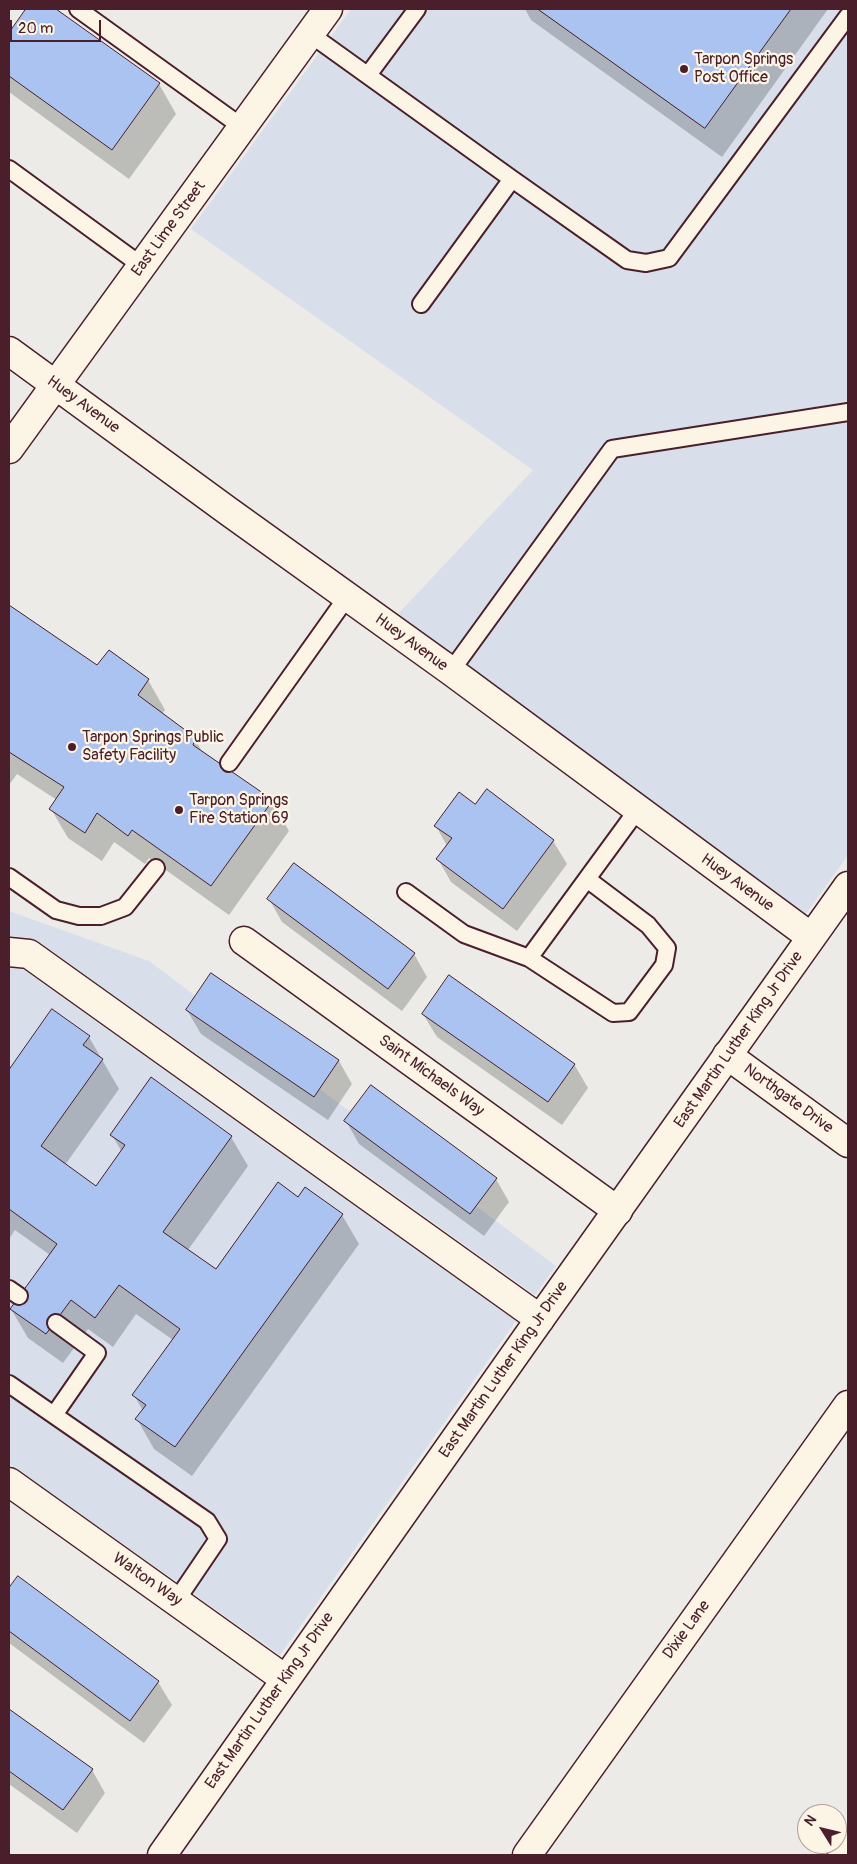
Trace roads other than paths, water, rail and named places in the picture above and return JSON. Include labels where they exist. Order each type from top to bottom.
[{"type":"street","name":"East Lime Street","points":[[9,450],[328,9]]},
{"type":"street","name":"Huey Avenue","points":[[9,351],[451,671],[811,937]]},
{"type":"street","name":"East Martin Luther King Jr Drive","points":[[162,1855],[540,1318],[848,886]]},
{"type":"street","name":"Saint Michaels Way","points":[[244,941],[618,1211]]},
{"type":"street","points":[[9,952],[29,954],[540,1318]]},
{"type":"street","name":"Northgate Drive","points":[[728,1055],[848,1143]]},
{"type":"street","name":"Dixie Lane","points":[[527,1855],[848,1405]]},
{"type":"street","name":"Walton Way","points":[[10,1485],[286,1679]]},
{"type":"street","points":[[842,1855],[848,1846]]},
{"type":"lane","points":[[78,9],[242,127]]},
{"type":"lane","points":[[368,75],[417,9]]},
{"type":"lane","points":[[310,34],[512,180],[627,260],[646,263],[669,258],[848,16]]},
{"type":"lane","points":[[9,169],[142,266]]},
{"type":"lane","points":[[421,304],[512,180]]},
{"type":"lane","points":[[451,671],[612,449],[848,412]]},
{"type":"lane","points":[[229,763],[347,597]]},
{"type":"lane","points":[[529,958],[638,810]]},
{"type":"lane","points":[[9,877],[56,910],[79,916],[101,916],[125,907],[156,868]]},
{"type":"lane","points":[[406,892],[464,934],[529,958],[613,1013],[629,1012],[664,965],[667,948],[648,925],[587,879]]},
{"type":"lane","points":[[54,1415],[97,1354],[56,1323]]},
{"type":"lane","points":[[9,1384],[207,1521],[218,1539],[176,1601]]},
{"type":"place","name":"Tarpon Springs Post Office","points":[[684,69]]},
{"type":"place","name":"Tarpon Springs Public Safety Facility","points":[[72,747]]},
{"type":"place","name":"Tarpon Springs Fire Station 69","points":[[179,810]]}]
